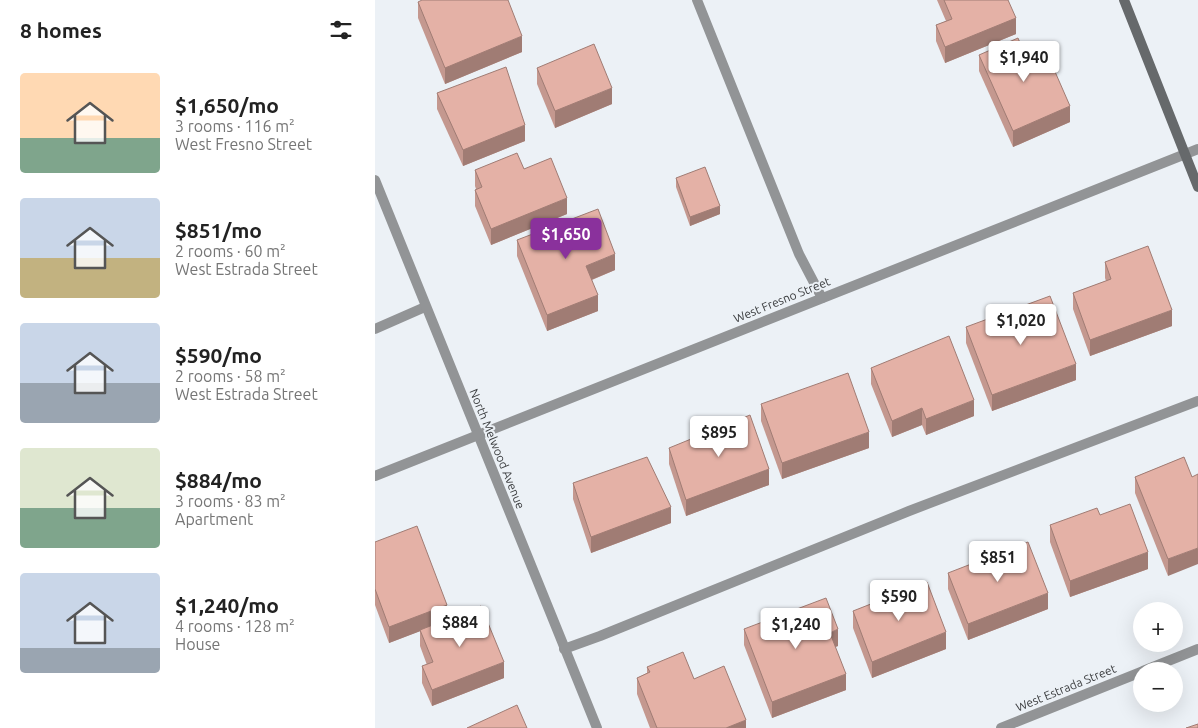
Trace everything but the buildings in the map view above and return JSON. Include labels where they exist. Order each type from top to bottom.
[{"type":"main road","points":[[1124,0],[1198,187]]},
{"type":"street","points":[[697,0],[799,254],[822,298]]},
{"type":"street","name":"West Fresno Street","points":[[375,476],[1198,149]]},
{"type":"street","name":"North Melwood Avenue","points":[[375,180],[597,728]]},
{"type":"street","points":[[375,329],[425,307]]},
{"type":"street","points":[[564,649],[909,511],[1198,401]]},
{"type":"street","name":"West Estrada Street","points":[[1166,662],[1198,649]]},
{"type":"street","name":"West Estrada Street","points":[[1001,728],[1133,676]]}]
